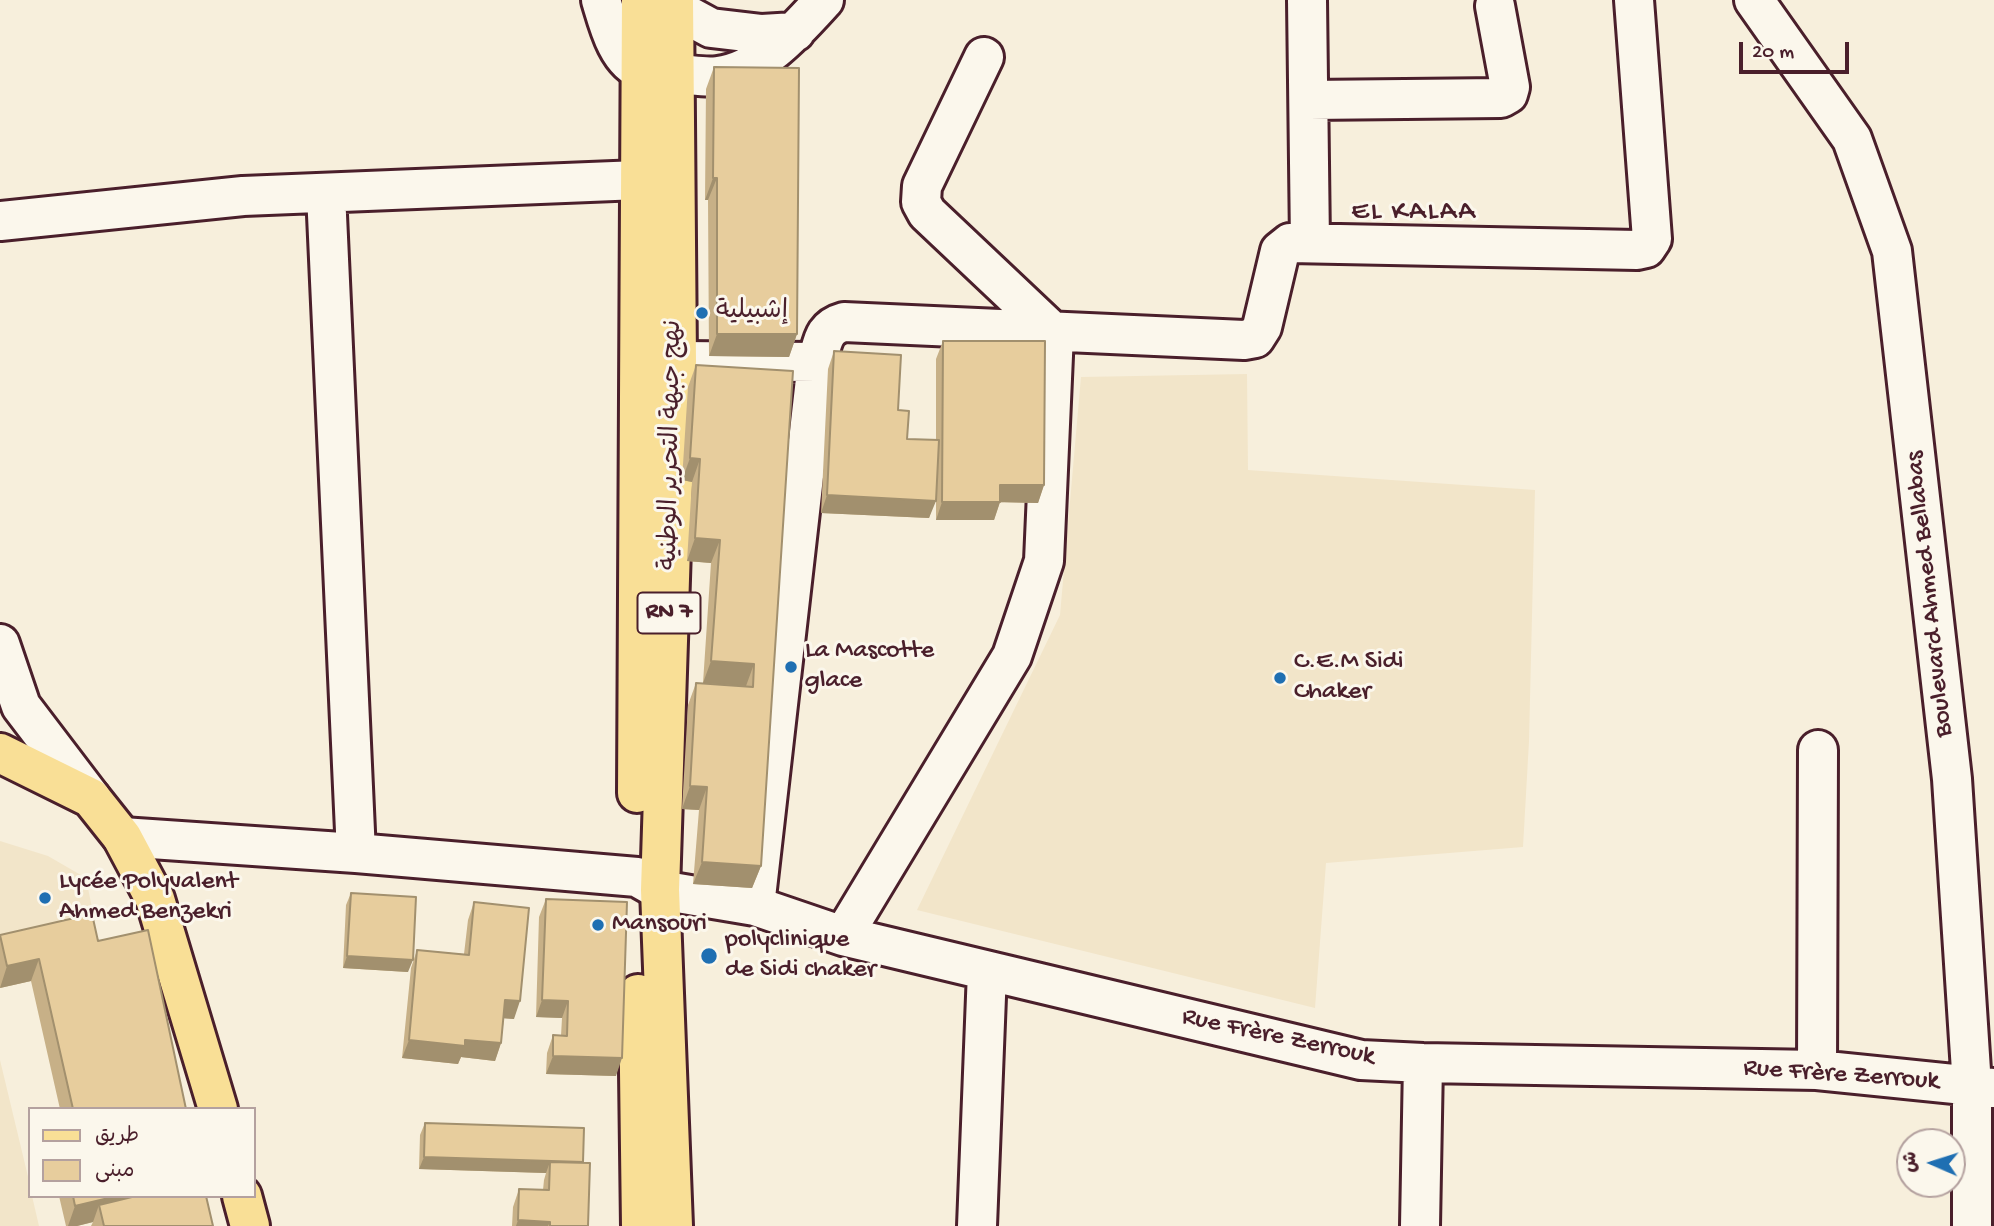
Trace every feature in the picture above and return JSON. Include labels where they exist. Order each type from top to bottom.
[{"type":"main road","name":"نهج جبهة التحرير الوطنية","points":[[653,3],[677,361],[648,884],[673,1226]]},
{"type":"main road","name":"نهج جبهة التحرير الوطنية","points":[[641,1226],[648,884],[639,180],[657,72]]},
{"type":"main road","points":[[0,753],[91,798],[122,837],[155,900],[217,1107]]},
{"type":"main road","points":[[243,1198],[250,1226]]},
{"type":"street","points":[[601,0],[615,42],[626,58],[657,72],[718,76],[751,66],[795,32],[824,0]]},
{"type":"street","points":[[1307,0],[1310,243]]},
{"type":"street","points":[[755,906],[817,362],[825,334],[832,326],[844,322],[1244,340],[1255,338],[1262,327],[1280,251],[1290,243],[1637,250],[1646,248],[1652,239],[1634,0]]},
{"type":"street","name":"Boulevard Ahmed Bellabas","points":[[1754,0],[1852,139],[1892,251],[1952,779],[1983,1087],[1972,1226]]},
{"type":"street","points":[[653,3],[711,29],[762,34],[795,32]]},
{"type":"street","points":[[1309,100],[1501,98],[1508,94],[1510,87],[1495,6]]},
{"type":"street","points":[[843,936],[1012,656],[1044,561],[1054,333],[927,213],[921,202],[922,186],[984,57]]},
{"type":"street","points":[[0,221],[243,196],[639,180]]},
{"type":"street","points":[[326,193],[356,853]]},
{"type":"street","points":[[677,361],[817,362]]},
{"type":"street","points":[[0,644],[21,706],[91,798]]},
{"type":"street","points":[[1817,1070],[1818,750]]},
{"type":"street","name":"Rue Frère Zerrouk","points":[[122,837],[356,853],[648,884],[755,906],[843,936],[1361,1060],[1817,1070],[1983,1087]]},
{"type":"street","points":[[976,1226],[987,971]]},
{"type":"street","points":[[1420,1226],[1423,1063]]},
{"type":"shaded area","name":"C.E.M Sidi Chaker","points":[[1247,374],[1248,470],[1535,490],[1529,741],[1523,847],[1326,863],[1315,1008],[917,910],[1060,615],[1081,377]]},
{"type":"shaded area","name":"Lycée Polyvalent Ahmed Benzekri","points":[[0,841],[48,856],[86,878],[94,918],[0,944]]},
{"type":"shaded area","points":[[0,1060],[28,1177],[28,1198],[32,1198],[39,1226],[0,1226]]},
{"type":"building","points":[[714,67],[799,68],[797,334],[717,334],[717,178],[713,178]]},
{"type":"building","points":[[943,341],[1045,341],[1044,485],[1000,485],[1000,502],[942,502]]},
{"type":"building","points":[[834,351],[901,355],[898,410],[909,411],[907,439],[939,440],[936,501],[827,495]]},
{"type":"building","points":[[696,365],[793,371],[761,866],[702,862],[707,787],[690,786],[696,683],[753,687],[754,664],[711,661],[720,540],[695,538],[700,459],[690,458]]},
{"type":"building","points":[[351,893],[416,897],[413,960],[347,956]]},
{"type":"building","points":[[546,899],[627,902],[622,1058],[553,1056],[553,1035],[567,1036],[568,1001],[542,1000]]},
{"type":"building","points":[[474,902],[529,908],[520,1001],[505,1000],[501,1043],[465,1040],[465,1046],[409,1040],[417,950],[469,955]]},
{"type":"building","points":[[92,914],[98,941],[148,930],[186,1107],[73,1107],[39,959],[7,966],[0,935]]},
{"type":"building","points":[[425,1123],[584,1128],[583,1162],[424,1157]]},
{"type":"building","points":[[550,1162],[590,1163],[588,1226],[550,1226],[550,1222],[518,1220],[519,1189],[549,1190]]},
{"type":"building","points":[[73,1198],[109,1198],[75,1206]]},
{"type":"building","points":[[128,1198],[206,1198],[213,1226],[104,1226],[99,1205]]},
{"type":"place","name":"إشبيلية","points":[[702,313]]},
{"type":"place","name":"La Mascotte glace","points":[[791,667]]},
{"type":"place","name":"C.E.M Sidi Chaker","points":[[1280,678]]},
{"type":"place","name":"Lycée Polyvalent Ahmed Benzekri","points":[[45,898]]},
{"type":"place","name":"Mansouri","points":[[598,925]]},
{"type":"place","name":"polyclinique de Sidi chaker","points":[[709,956]]},
{"type":"district","name":"EL KALAA","points":[[1414,214]]}]
